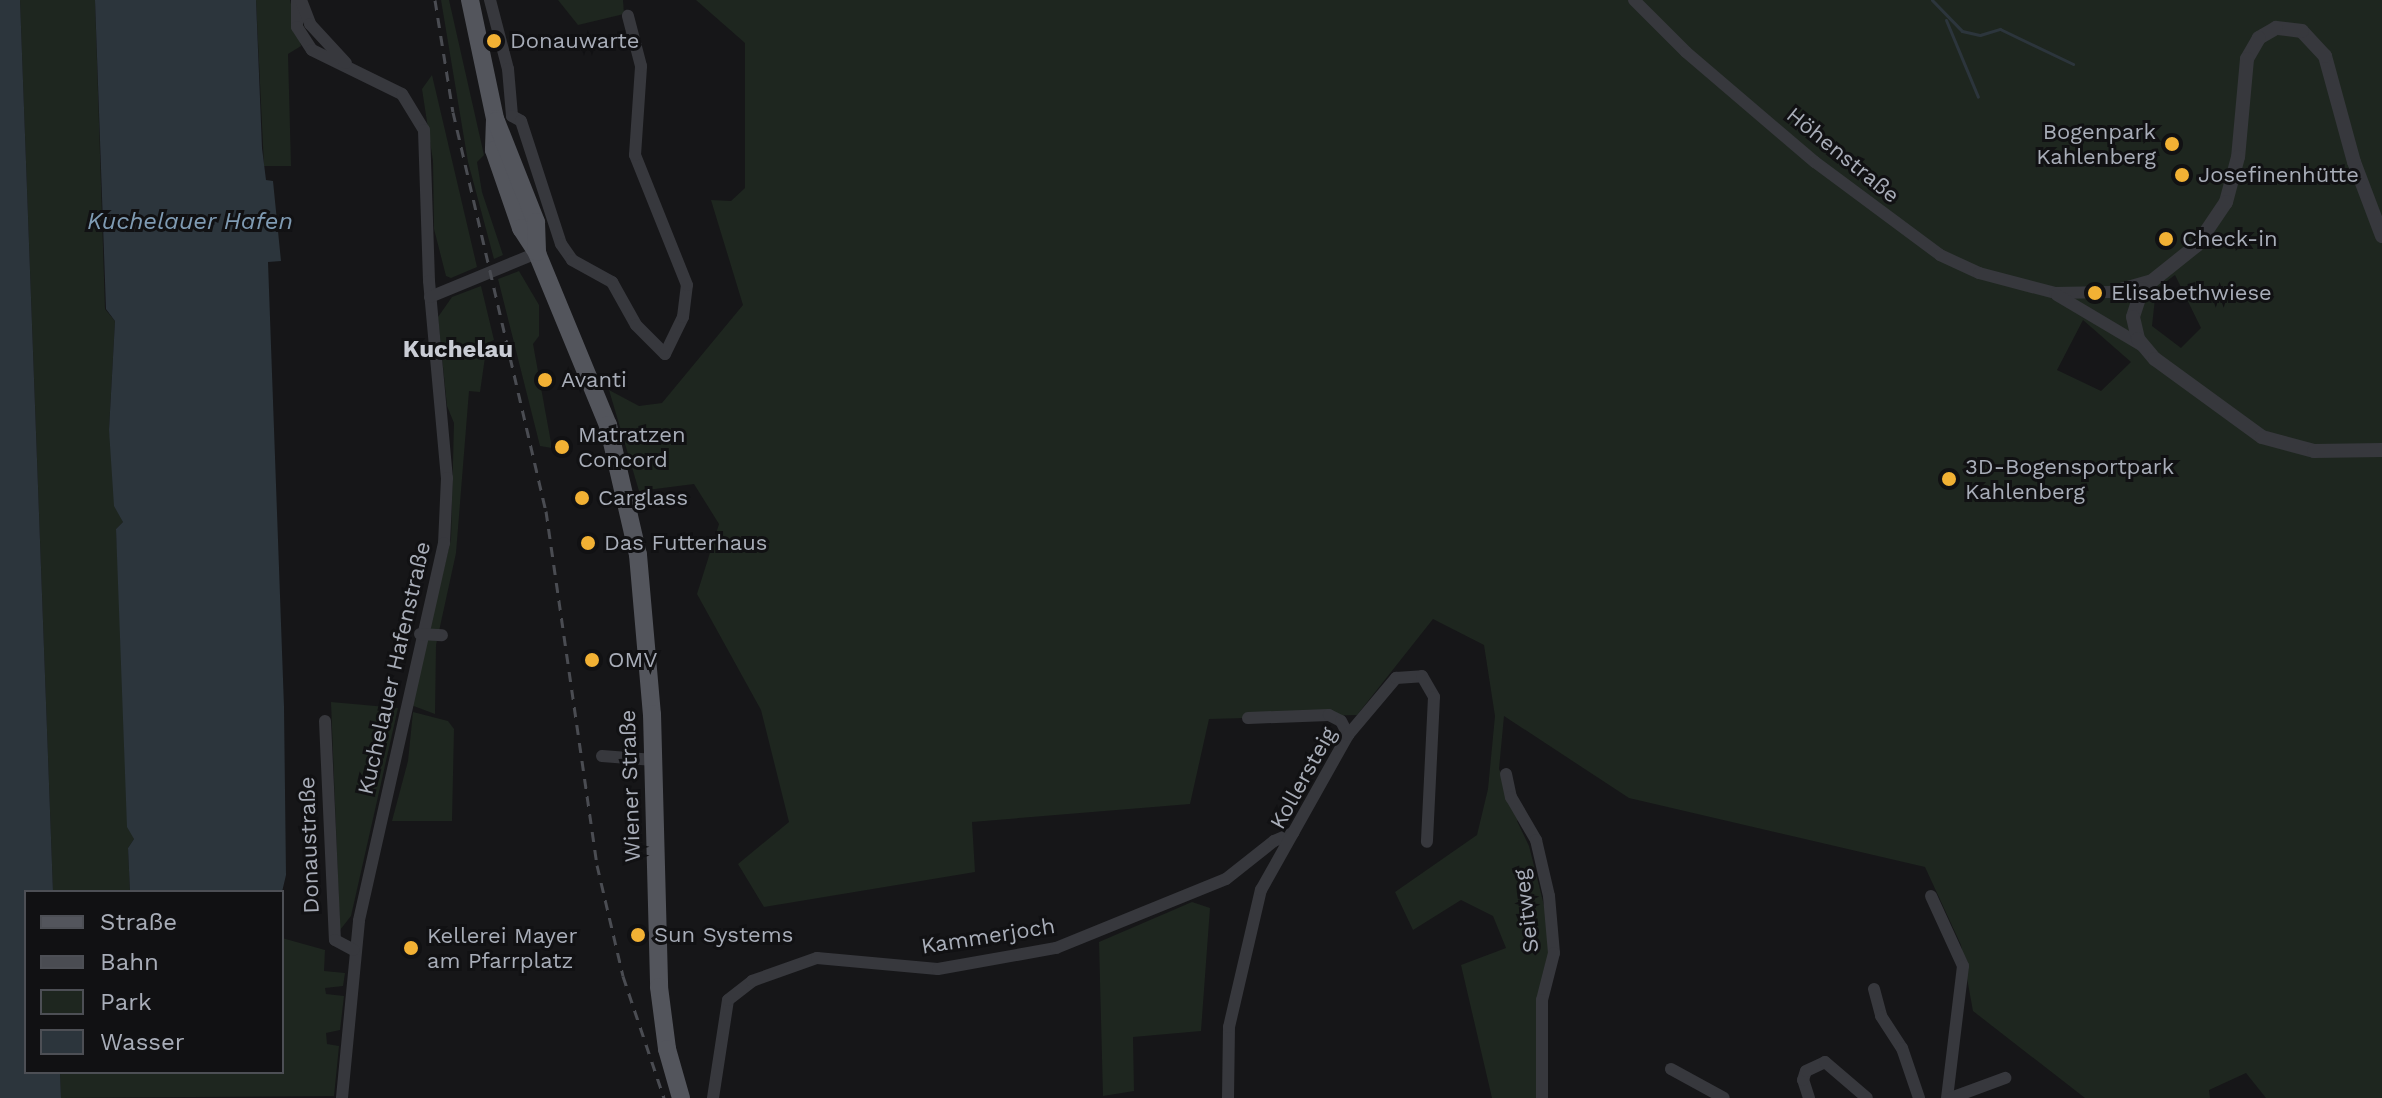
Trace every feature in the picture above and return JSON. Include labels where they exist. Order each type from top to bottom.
[{"type":"main road","name":"Wiener Straße","points":[[470,0],[503,117],[494,150],[521,228],[537,253],[608,425],[638,555],[654,760],[659,987],[667,1049],[681,1098]]},
{"type":"street","name":"Kuchelauer Hafenstraße","points":[[299,0],[326,46],[354,71],[402,94],[424,130],[430,297],[446,493],[444,543],[420,634],[354,950]]},
{"type":"street","points":[[490,0],[508,69],[503,117],[521,121],[561,244],[572,260],[612,282],[636,325],[665,354],[683,317],[687,285],[635,155],[641,66],[628,16]]},
{"type":"street","name":"Höhenstraße","points":[[1634,0],[1729,90],[1904,232],[1979,273],[2055,293],[2110,292],[2149,281],[2190,253],[2220,214],[2236,170],[2247,59],[2259,38],[2276,28],[2309,35],[2325,56],[2354,162],[2382,236]]},
{"type":"street","points":[[430,297],[537,253]]},
{"type":"street","name":"Höhenstraße","points":[[2143,346],[2136,332],[2134,305],[2149,281]]},
{"type":"street","name":"Höhenstraße","points":[[2055,293],[2143,346],[2262,437],[2314,451],[2382,450]]},
{"type":"street","points":[[420,634],[442,635]]},
{"type":"street","name":"Kollersteig","points":[[1228,1098],[1229,1027],[1256,907],[1348,735],[1396,678],[1422,676],[1432,688],[1427,842]]},
{"type":"street","points":[[1248,718],[1329,715],[1341,721],[1348,735]]},
{"type":"street","name":"Donaustraße","points":[[325,721],[335,940],[354,950]]},
{"type":"street","points":[[602,756],[654,760]]},
{"type":"street","name":"Seitweg","points":[[1506,774],[1511,797],[1536,840],[1549,896],[1554,953],[1542,1000],[1542,1098]]},
{"type":"street","name":"Kammerjoch","points":[[713,1098],[728,1000],[752,981],[817,958],[938,969],[1056,948],[1226,879],[1293,833]]},
{"type":"street","points":[[1931,896],[1963,966],[1949,1098],[2005,1078]]},
{"type":"street","points":[[342,1098],[354,950]]},
{"type":"street","points":[[1874,989],[1881,1016],[1902,1048],[1919,1098]]},
{"type":"street","points":[[1809,1098],[1803,1080],[1806,1071],[1825,1062],[1867,1098]]},
{"type":"street","points":[[1671,1069],[1724,1098]]},
{"type":"green space","points":[[20,0],[95,0],[105,309],[115,321],[109,430],[123,522],[116,529],[134,839],[128,848],[130,890],[53,890]]},
{"type":"green space","points":[[256,0],[290,0],[301,46],[288,54],[291,166],[264,166]]},
{"type":"green space","points":[[441,0],[449,0],[484,155],[477,162],[482,192],[503,255],[494,259],[468,162]]},
{"type":"green space","points":[[558,0],[623,0],[624,14],[578,25]]},
{"type":"green space","points":[[696,0],[2382,0],[2382,1098],[2266,1098],[2246,1073],[2209,1090],[2210,1098],[2085,1098],[1973,1011],[1961,945],[1925,867],[1629,798],[1504,716],[1499,769],[1521,817],[1517,821],[1529,846],[1555,949],[1544,993],[1543,1098],[1492,1098],[1461,965],[1506,948],[1493,916],[1461,900],[1413,930],[1395,892],[1477,835],[1488,789],[1495,716],[1484,645],[1433,619],[1357,715],[1209,719],[1190,804],[972,822],[975,872],[764,907],[738,864],[789,822],[761,710],[697,594],[719,524],[694,484],[639,491],[609,390],[639,406],[662,403],[743,305],[711,200],[731,201],[745,188],[745,43]],"holes":[[[2175,275],[2201,328],[2181,348],[2152,326],[2156,289]],[[2083,320],[2131,362],[2101,391],[2057,370]]]},
{"type":"green space","points":[[432,75],[477,267],[451,278],[446,276],[434,229],[433,161],[422,89]]},
{"type":"green space","points":[[519,271],[539,305],[539,336],[533,344],[552,448],[540,446],[498,279]]},
{"type":"green space","points":[[481,286],[494,340],[487,343],[480,392],[469,391],[456,553],[436,645],[435,714],[411,705],[451,539],[454,423],[447,406],[438,317],[452,297]]},
{"type":"green space","points":[[331,702],[398,708],[351,916],[340,930]]},
{"type":"green space","points":[[413,712],[448,721],[454,729],[452,821],[392,821],[408,761]]},
{"type":"green space","points":[[1192,902],[1210,908],[1201,1031],[1133,1037],[1134,1091],[1103,1096],[1099,942]]},
{"type":"green space","points":[[284,939],[325,950],[324,971],[345,973],[343,986],[325,988],[326,994],[344,996],[340,1030],[326,1033],[327,1044],[339,1046],[334,1096],[61,1098],[60,1074],[284,1074]]},
{"type":"water","points":[[0,0],[20,0],[53,890],[24,890],[24,1074],[60,1074],[61,1098],[0,1098]]},
{"type":"water","name":"Kuchelauer Hafen","points":[[95,0],[256,0],[262,148],[266,180],[273,181],[281,261],[268,262],[284,707],[286,875],[282,890],[130,890],[128,848],[134,839],[127,827],[116,529],[123,522],[114,506],[109,430],[115,321],[106,309]]},
{"type":"waterway","points":[[1932,0],[1962,31],[1980,35],[2000,29],[2073,64]]},
{"type":"waterway","points":[[1946,20],[1978,97]]},
{"type":"railway","points":[[435,0],[453,112],[546,511],[597,865],[623,976],[664,1098]]},
{"type":"place","name":"Donauwarte","points":[[494,41]]},
{"type":"place","name":"Bogenpark Kahlenberg","points":[[2172,144]]},
{"type":"place","name":"Josefinenhütte","points":[[2182,175]]},
{"type":"place","name":"Check-in","points":[[2166,239]]},
{"type":"place","name":"Elisabethwiese","points":[[2095,293]]},
{"type":"place","name":"Avanti","points":[[545,380]]},
{"type":"place","name":"Matratzen Concord","points":[[562,447]]},
{"type":"place","name":"3D-Bogensportpark Kahlenberg","points":[[1949,479]]},
{"type":"place","name":"Carglass","points":[[582,498]]},
{"type":"place","name":"Das Futterhaus","points":[[588,543]]},
{"type":"place","name":"OMV","points":[[592,660]]},
{"type":"place","name":"Sun Systems","points":[[638,935]]},
{"type":"place","name":"Kellerei Mayer am Pfarrplatz","points":[[411,948]]},
{"type":"district","name":"Kuchelau","points":[[458,350]]}]
